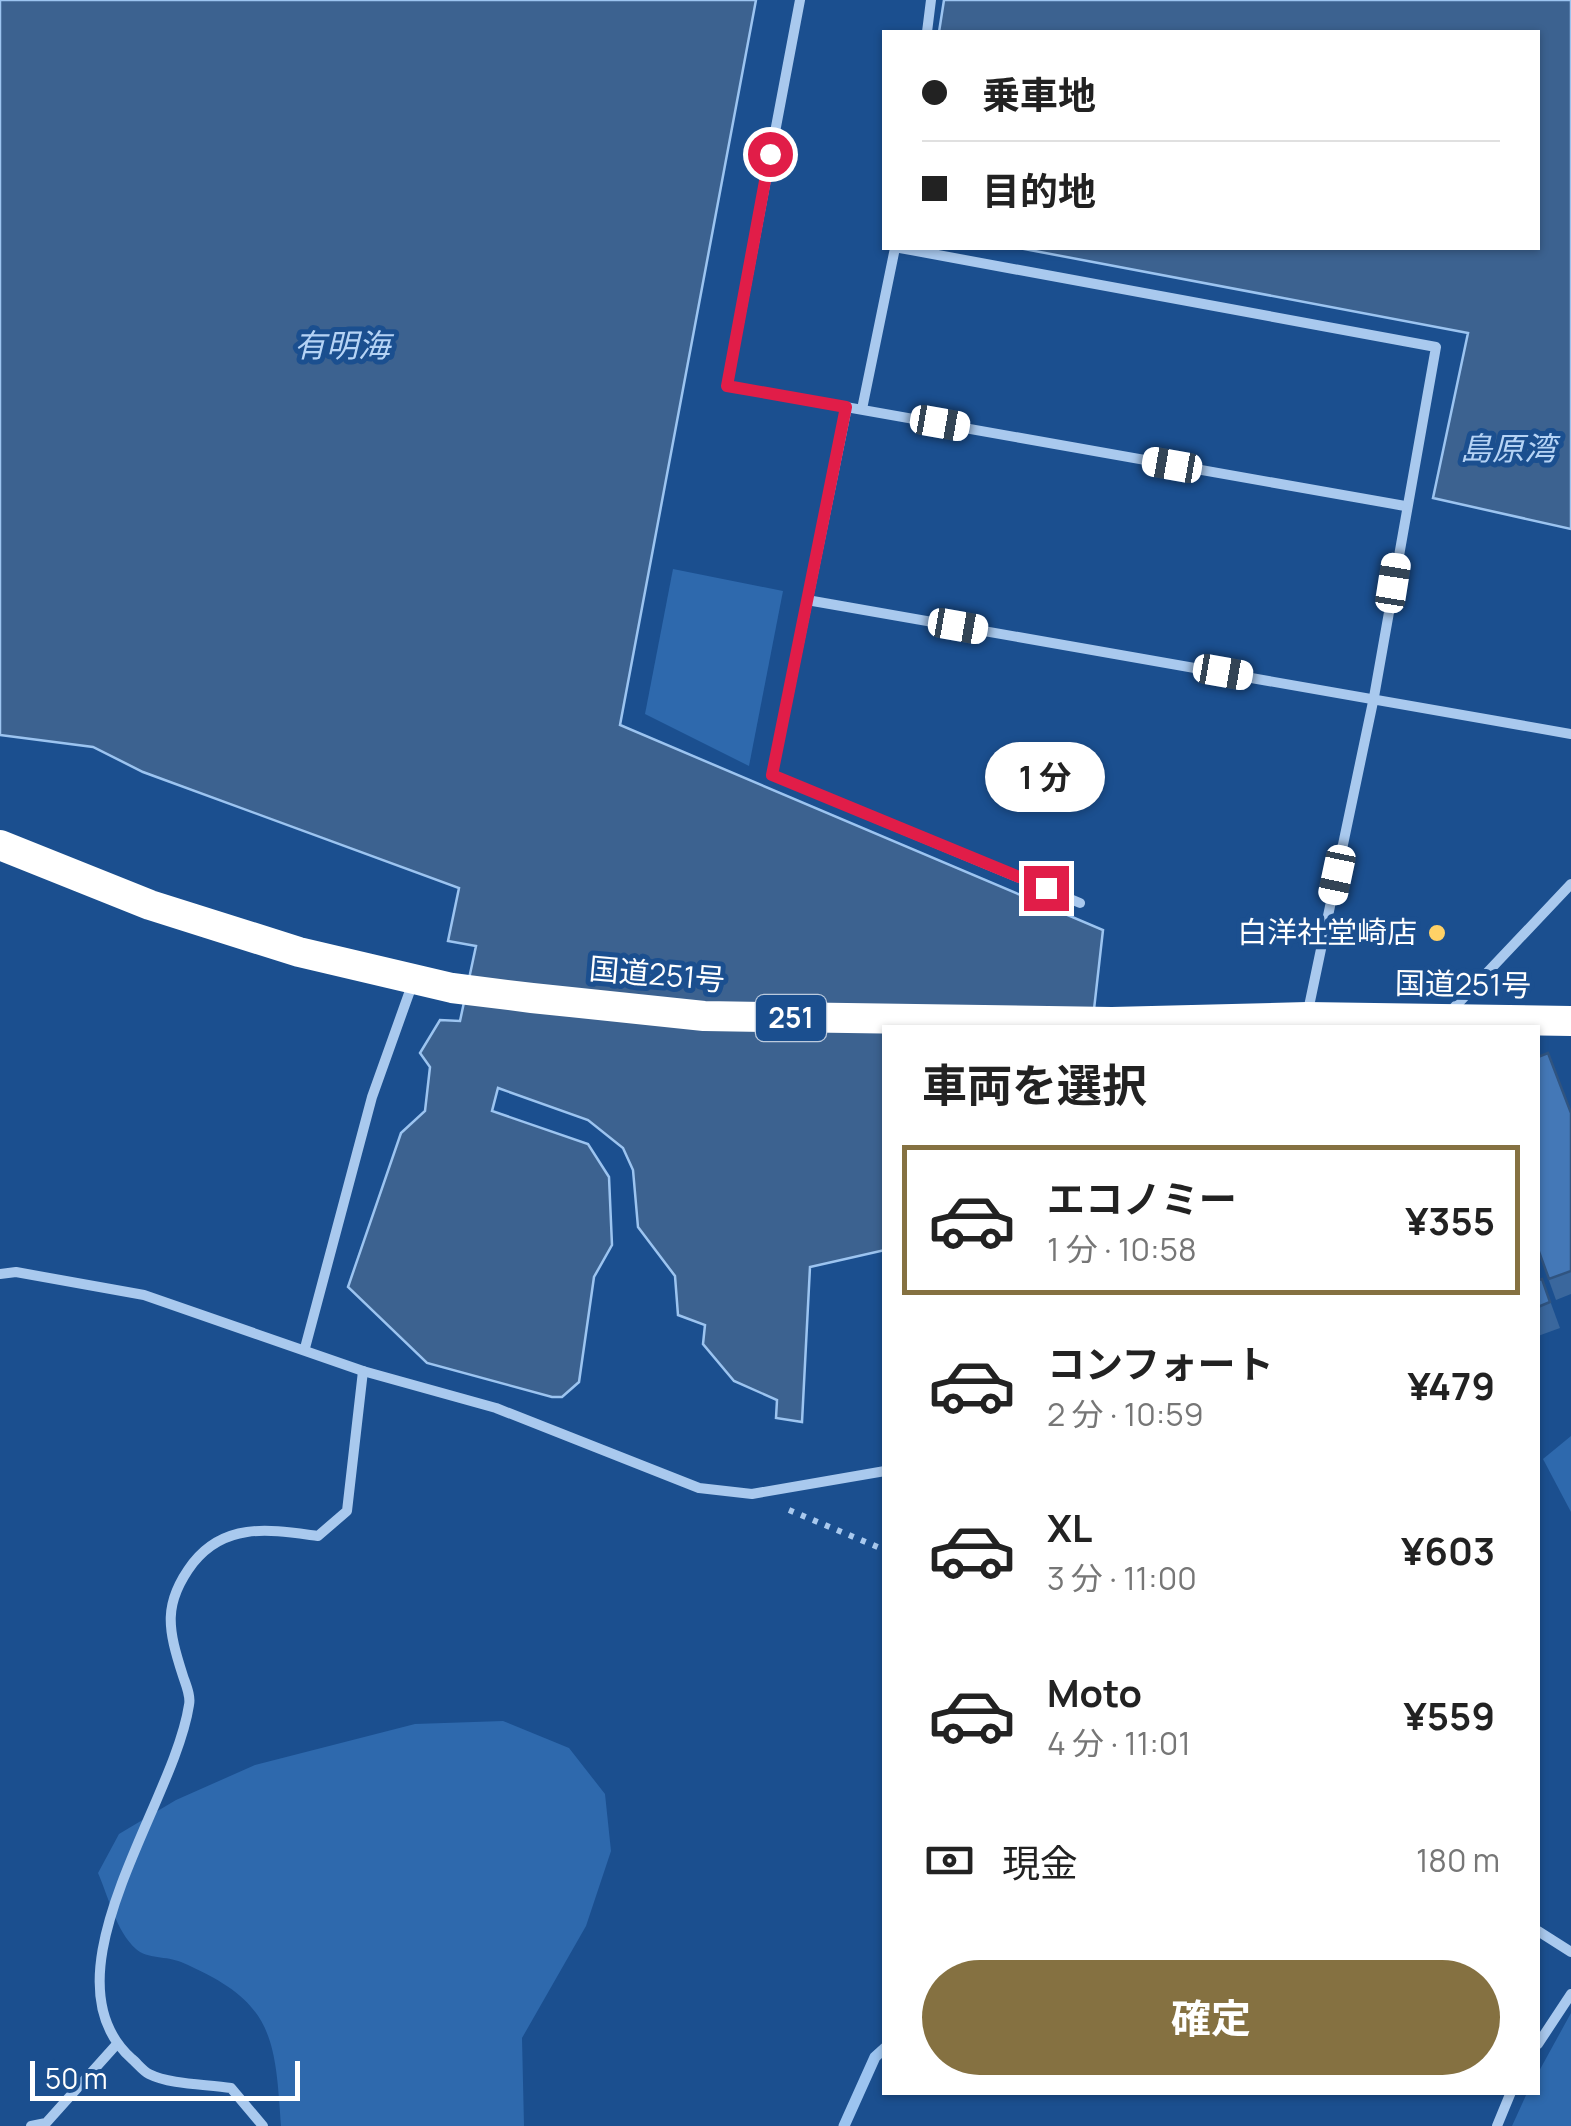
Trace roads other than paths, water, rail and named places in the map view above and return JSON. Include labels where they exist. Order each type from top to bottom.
[{"type":"highway","name":"国道251号","points":[[0,845],[150,905],[299,952],[452,988],[532,998],[704,1016],[1108,1024],[1307,1017],[1571,1020]]},
{"type":"street","points":[[800,0],[727,386],[1406,506]]},
{"type":"street","points":[[926,30],[931,0]]},
{"type":"street","points":[[862,410],[898,250]]},
{"type":"street","points":[[909,250],[1436,348],[1374,698],[1307,1017]]},
{"type":"street","points":[[846,407],[772,775],[1080,902]]},
{"type":"street","points":[[808,600],[1571,734]]},
{"type":"street","points":[[1442,1020],[1571,884]]},
{"type":"street","points":[[304,1348],[372,1097],[414,979]]},
{"type":"street","points":[[0,1274],[16,1272],[144,1295],[364,1371],[496,1408],[699,1488],[752,1494],[882,1472]]},
{"type":"street","points":[[262,2126],[231,2088],[149,2074],[116,2045],[100,2011],[98,1976],[105,1931],[161,1795],[190,1701],[174,1649],[168,1605],[194,1562],[220,1538],[256,1528],[318,1536],[347,1510],[364,1371]]},
{"type":"street","points":[[1540,1932],[1571,1952]]},
{"type":"street","points":[[1540,2041],[1571,1994]]},
{"type":"street","points":[[30,2126],[46,2123],[116,2045]]},
{"type":"street","points":[[1497,2126],[1511,2095]]},
{"type":"water","name":"有明海","points":[[0,0],[756,0],[620,725],[1103,930],[1092,1025],[882,1025],[882,1251],[810,1267],[802,1422],[776,1418],[777,1400],[734,1381],[703,1344],[705,1325],[678,1315],[675,1276],[638,1227],[633,1170],[623,1148],[588,1120],[498,1088],[492,1111],[588,1144],[609,1177],[612,1245],[594,1277],[579,1382],[562,1397],[552,1397],[427,1363],[348,1287],[401,1133],[425,1111],[430,1067],[420,1053],[440,1020],[460,1021],[476,946],[448,941],[459,888],[143,772],[93,747],[0,735]]},
{"type":"water","name":"島原湾","points":[[944,0],[1571,0],[1571,529],[1433,498],[1468,333],[1030,250],[1540,250],[1540,30],[939,30]]},
{"type":"waterway","points":[[844,2126],[875,2057],[882,2051]]},
{"type":"place","name":"白洋社堂崎店","points":[[1437,933]]}]
